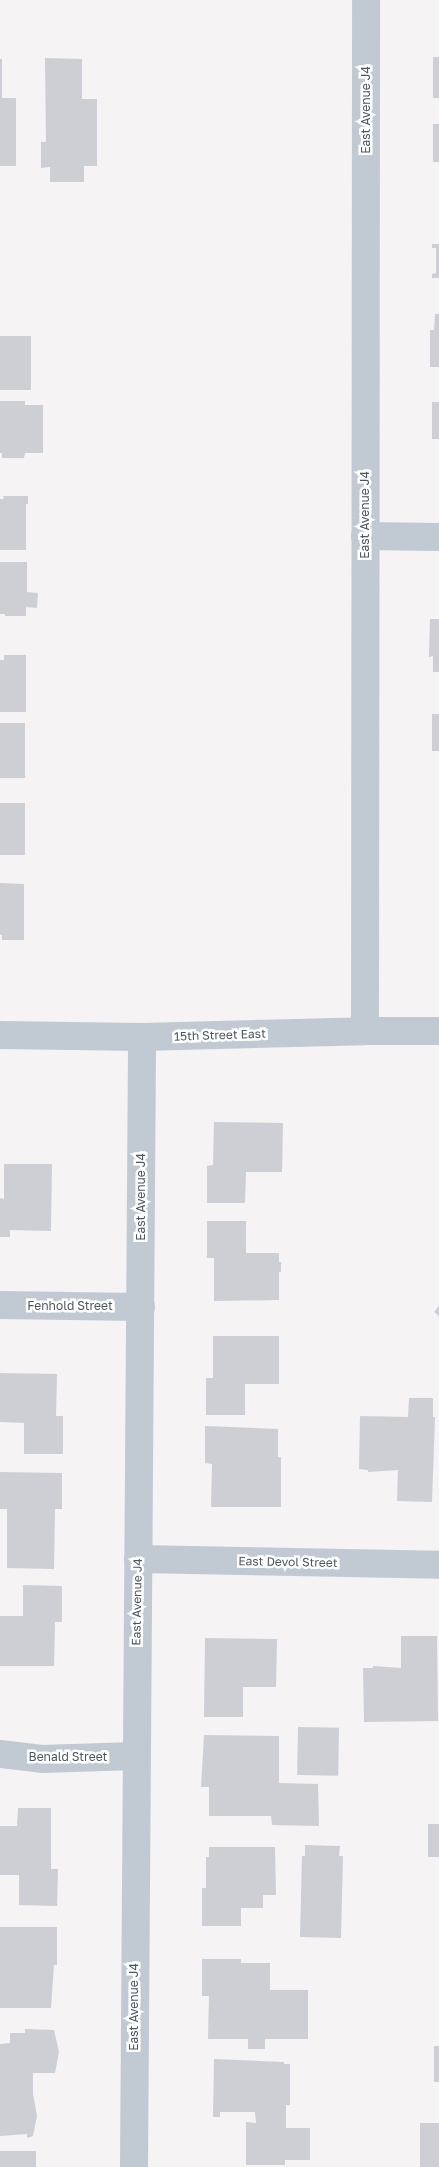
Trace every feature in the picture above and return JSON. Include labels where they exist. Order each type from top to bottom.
[{"type":"street","name":"East Avenue J4","points":[[365,1031],[366,0]]},
{"type":"street","points":[[365,536],[439,536]]},
{"type":"street","name":"15th Street East","points":[[0,1035],[142,1037],[439,1031]]},
{"type":"street","name":"East Avenue J4","points":[[134,2167],[135,1756],[141,1306],[142,1037]]},
{"type":"street","name":"Fenhold Street","points":[[0,1305],[141,1306]]},
{"type":"street","name":"East Devol Street","points":[[138,1559],[439,1565]]},
{"type":"street","name":"Benald Street","points":[[0,1754],[42,1758],[135,1756]]},
{"type":"building","points":[[433,57],[439,57],[439,98],[433,98]]},
{"type":"building","points":[[45,58],[82,59],[82,99],[97,99],[97,166],[84,166],[84,182],[50,182],[50,167],[41,168],[41,142],[46,142]]},
{"type":"building","points":[[0,59],[2,59],[2,98],[16,98],[16,166],[0,166]]},
{"type":"building","points":[[433,124],[439,124],[439,162],[433,162]]},
{"type":"building","points":[[432,244],[439,244],[439,278],[432,278],[432,274],[436,273],[436,248],[432,248]]},
{"type":"building","points":[[435,314],[439,314],[439,367],[430,367],[430,330],[434,330]]},
{"type":"building","points":[[0,336],[31,336],[31,390],[0,390]]},
{"type":"building","points":[[0,401],[25,401],[25,405],[43,405],[43,453],[25,453],[24,458],[2,458],[2,453],[0,453]]},
{"type":"building","points":[[432,402],[439,402],[439,439],[432,439]]},
{"type":"building","points":[[3,496],[28,496],[28,504],[26,504],[26,550],[0,550],[0,499],[4,499]]},
{"type":"building","points":[[0,562],[27,562],[27,592],[38,593],[37,608],[26,607],[26,616],[5,616],[5,614],[0,614]]},
{"type":"building","points":[[430,619],[439,619],[439,672],[433,672],[433,656],[429,657]]},
{"type":"building","points":[[4,655],[26,655],[26,712],[0,712],[0,660],[4,660]]},
{"type":"building","points":[[432,714],[439,714],[439,751],[432,751]]},
{"type":"building","points":[[0,723],[25,723],[25,778],[0,778]]},
{"type":"building","points":[[0,803],[25,803],[25,855],[0,855]]},
{"type":"building","points":[[0,883],[24,884],[24,940],[2,940],[2,935],[0,935]]},
{"type":"building","points":[[214,1122],[283,1123],[282,1172],[246,1172],[245,1203],[207,1203],[207,1166],[213,1165]]},
{"type":"building","points":[[4,1164],[52,1164],[51,1231],[10,1230],[10,1237],[0,1237],[0,1198],[4,1199]]},
{"type":"building","points":[[207,1221],[246,1221],[246,1253],[279,1253],[281,1272],[279,1272],[279,1300],[214,1301],[214,1258],[207,1258]]},
{"type":"building","points":[[439,1306],[439,1316],[434,1312]]},
{"type":"building","points":[[213,1336],[279,1336],[279,1384],[245,1384],[245,1415],[206,1415],[206,1378],[213,1378]]},
{"type":"building","points":[[0,1373],[57,1374],[56,1416],[63,1416],[63,1454],[24,1454],[24,1423],[0,1422]]},
{"type":"building","points":[[409,1398],[433,1398],[433,1417],[435,1417],[432,1502],[397,1501],[398,1470],[368,1472],[368,1470],[359,1469],[360,1416],[408,1417]]},
{"type":"building","points":[[205,1426],[278,1429],[278,1457],[281,1457],[281,1507],[211,1507],[212,1464],[205,1463]]},
{"type":"building","points":[[0,1472],[62,1473],[62,1509],[55,1509],[54,1569],[7,1568],[7,1509],[0,1509]]},
{"type":"building","points":[[23,1585],[62,1586],[62,1622],[55,1622],[54,1666],[0,1666],[0,1616],[23,1616]]},
{"type":"building","points":[[401,1636],[437,1636],[438,1721],[364,1722],[363,1668],[373,1668],[373,1666],[401,1668]]},
{"type":"building","points":[[205,1638],[277,1639],[276,1687],[243,1687],[243,1717],[204,1717]]},
{"type":"building","points":[[298,1727],[339,1728],[338,1776],[297,1775]]},
{"type":"building","points":[[204,1735],[279,1736],[279,1783],[318,1784],[319,1826],[272,1825],[271,1816],[209,1816],[209,1787],[201,1787]]},
{"type":"building","points":[[18,1808],[51,1808],[51,1869],[58,1869],[57,1906],[19,1905],[19,1875],[0,1875],[0,1826],[17,1826]]},
{"type":"building","points":[[428,1824],[439,1824],[439,1857],[428,1857]]},
{"type":"building","points":[[305,1845],[340,1846],[339,1856],[343,1856],[341,1938],[300,1937],[302,1856],[305,1856]]},
{"type":"building","points":[[209,1847],[275,1847],[276,1895],[263,1895],[263,1908],[241,1908],[241,1926],[202,1926],[202,1888],[206,1888],[206,1857],[209,1857]]},
{"type":"building","points":[[0,1927],[57,1927],[57,1965],[54,1965],[51,2008],[0,2008]]},
{"type":"building","points":[[202,1959],[241,1959],[241,1963],[270,1963],[270,1990],[308,1990],[308,2039],[265,2039],[265,2049],[248,2049],[248,2039],[208,2039],[209,1996],[202,1996]]},
{"type":"building","points":[[25,2029],[54,2030],[59,2052],[55,2073],[33,2073],[33,2094],[37,2116],[33,2136],[27,2138],[27,2134],[0,2136],[0,2044],[10,2043],[10,2033],[25,2033]]},
{"type":"building","points":[[434,2046],[439,2046],[439,2082],[434,2082]]},
{"type":"building","points":[[214,2059],[284,2062],[284,2064],[290,2064],[290,2105],[286,2105],[286,2128],[310,2128],[310,2160],[285,2160],[285,2165],[246,2165],[246,2122],[256,2123],[255,2112],[220,2112],[220,2117],[213,2117]]},
{"type":"building","points":[[420,2123],[439,2123],[439,2167],[420,2167]]},
{"type":"building","points":[[0,2151],[36,2151],[36,2167],[0,2167]]}]
